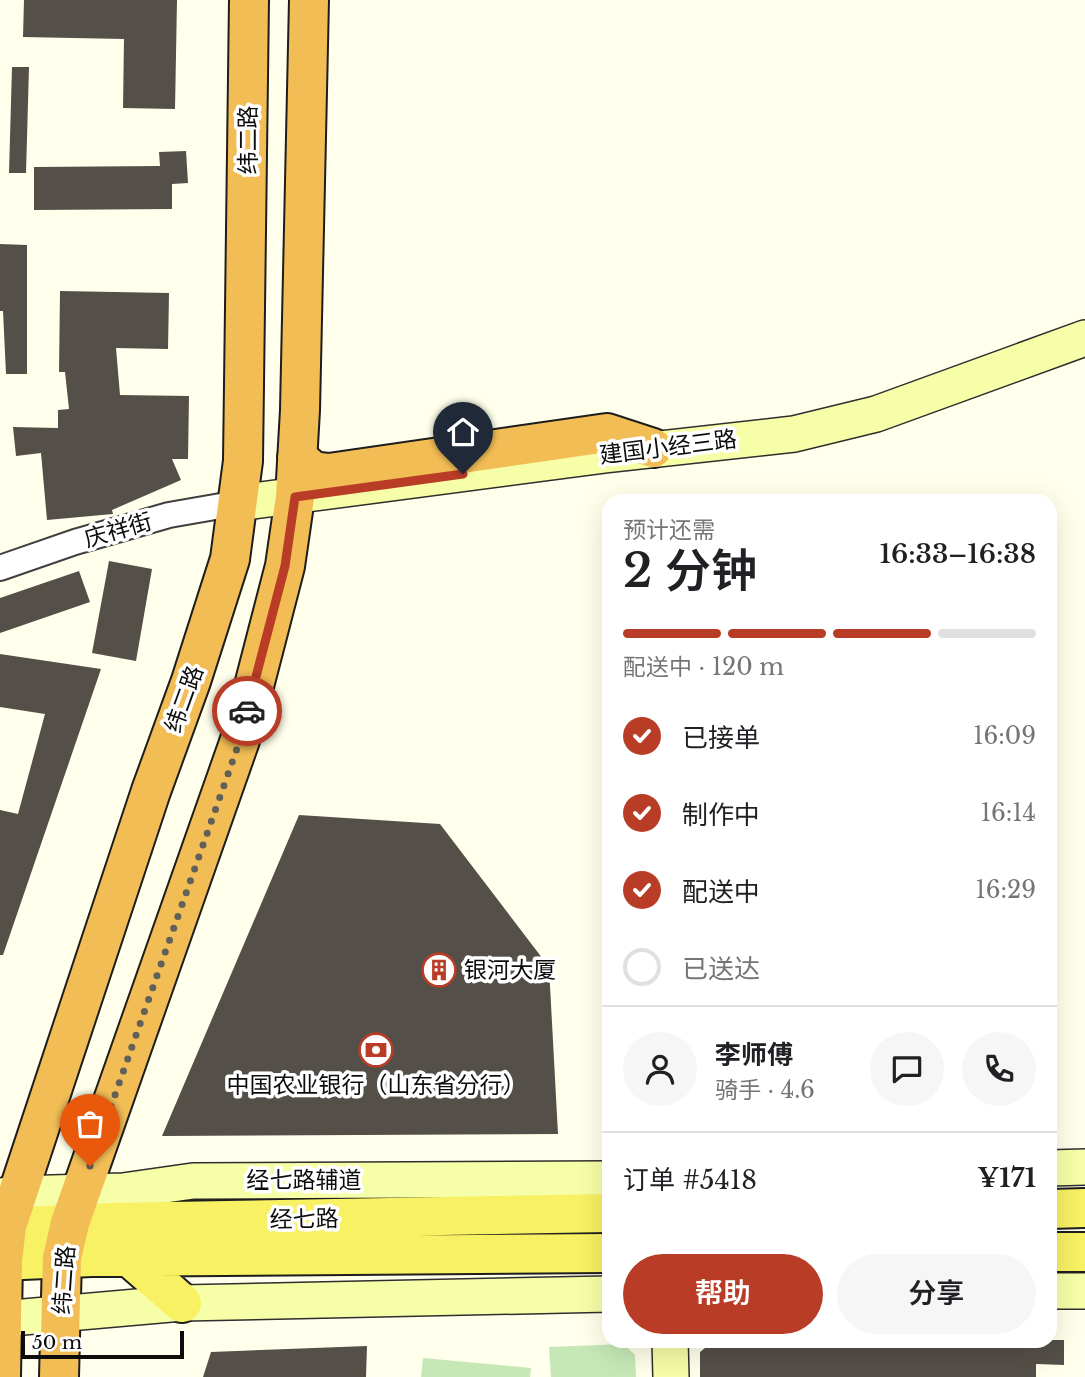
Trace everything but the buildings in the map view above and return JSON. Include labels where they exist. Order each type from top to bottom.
[{"type":"highway","name":"纬二路","points":[[1,1377],[5,1227],[230,559],[243,461],[249,0]]},
{"type":"highway","name":"纬二路","points":[[59,1377],[61,1315],[71,1224],[240,740],[285,566],[295,497],[297,457],[309,0]]},
{"type":"highway","points":[[297,457],[313,471],[329,473],[569,448],[607,433],[653,449]]},
{"type":"main road","name":"建国小经三路","points":[[653,449],[794,434],[876,414],[1085,338]]},
{"type":"main road","name":"建国小经三路","points":[[238,503],[295,497],[569,448]]},
{"type":"main road","points":[[1057,1168],[1085,1167]]},
{"type":"main road","name":"经七路","points":[[5,1227],[602,1204]]},
{"type":"main road","points":[[1057,1209],[1085,1208]]},
{"type":"main road","name":"经七路","points":[[71,1224],[129,1257],[602,1253]]},
{"type":"main road","points":[[1057,1252],[1085,1252]]},
{"type":"main road","points":[[129,1257],[181,1303]]},
{"type":"main road","points":[[1057,1291],[1085,1291]]},
{"type":"main road","points":[[1,1319],[181,1303],[602,1294]]},
{"type":"main road","points":[[670,1348],[671,1377]]},
{"type":"street","name":"庆祥街","points":[[0,568],[169,515],[238,503]]},
{"type":"green space","points":[[602,1345],[602,1348],[628,1348],[635,1355],[636,1377],[551,1377],[549,1347]]},
{"type":"green space","points":[[423,1358],[531,1368],[530,1377],[421,1377]]},
{"type":"way so far","points":[[90,1166],[240,740],[247,711]]},
{"type":"place","name":"银河大厦","points":[[439,970]]},
{"type":"place","name":"中国农业银行（山东省分行）","points":[[376,1050]]},
{"type":"route","points":[[247,711],[285,566],[295,497],[463,474]]}]
